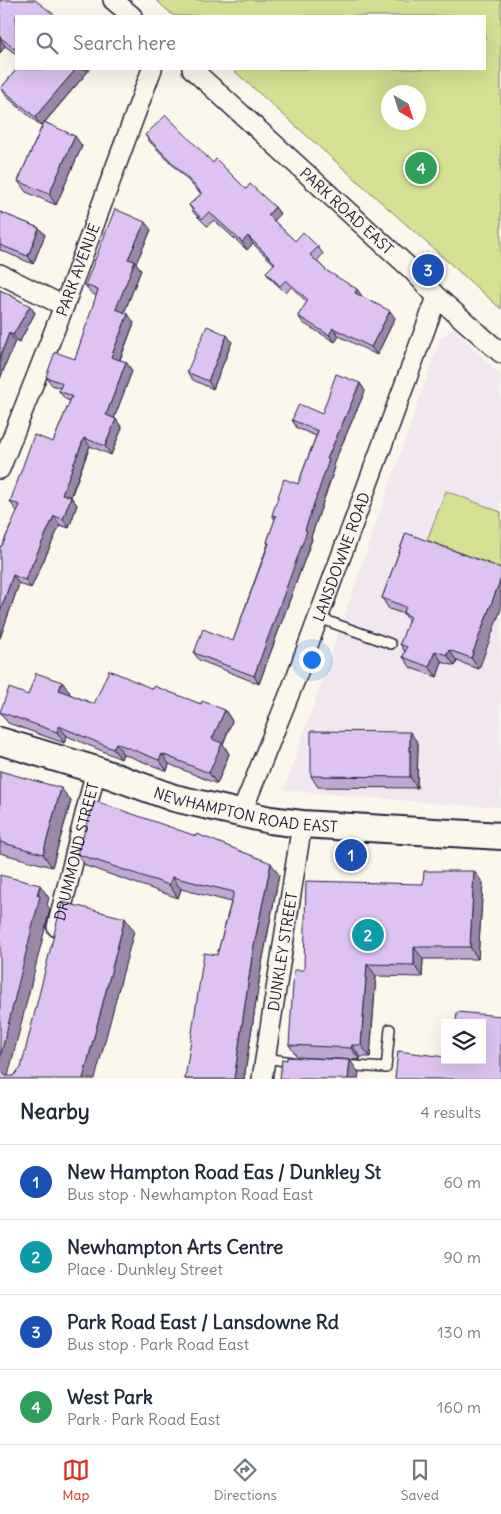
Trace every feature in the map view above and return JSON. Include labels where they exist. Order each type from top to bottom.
[{"type":"street","points":[[113,0],[131,15]]},
{"type":"street","name":"PARK AVENUE","points":[[0,469],[64,306],[152,70]]},
{"type":"street","name":"PARK ROAD EAST","points":[[193,70],[413,270],[437,297],[501,353]]},
{"type":"street","points":[[0,274],[64,306]]},
{"type":"street","name":"LANSDOWNE ROAD","points":[[241,814],[319,618],[437,297]]},
{"type":"street","name":"NEWHAMPTON ROAD EAST","points":[[0,741],[96,770],[174,798],[241,814],[302,824],[501,836]]},
{"type":"street","name":"DRUMMOND STREET","points":[[53,944],[96,770]]},
{"type":"street","name":"DUNKLEY STREET","points":[[262,1079],[302,824]]},
{"type":"lane","points":[[319,618],[391,644]]},
{"type":"lane","points":[[331,1064],[386,1068],[390,1029]]},
{"type":"lane","points":[[265,1058],[304,1063]]},
{"type":"shaded area","points":[[454,328],[501,376],[501,807],[284,790],[440,339]]},
{"type":"green space","points":[[156,0],[501,0],[501,309],[233,70],[486,70],[486,15],[173,15]]},
{"type":"green space","points":[[446,491],[501,512],[501,568],[427,540]]},
{"type":"building","points":[[0,0],[35,0],[55,15],[15,15],[15,49],[0,37]]},
{"type":"building","points":[[16,70],[75,70],[35,117],[1,88]]},
{"type":"building","points":[[166,115],[213,163],[216,159],[246,189],[250,184],[275,207],[268,215],[295,241],[303,232],[318,247],[310,255],[327,271],[357,289],[355,293],[390,311],[371,347],[333,328],[329,335],[298,316],[308,300],[286,280],[280,286],[266,272],[275,263],[248,236],[242,242],[209,212],[202,219],[189,205],[202,193],[145,135]]},
{"type":"building","points":[[44,122],[75,136],[49,194],[18,181]]},
{"type":"building","points":[[115,209],[145,222],[128,259],[135,261],[116,309],[128,314],[111,357],[126,362],[106,415],[116,419],[105,446],[84,438],[62,494],[71,497],[63,519],[54,516],[25,580],[13,575],[0,612],[0,546],[2,546],[20,505],[10,502],[34,435],[53,442],[72,396],[59,391],[62,383],[46,377],[55,352],[75,359],[98,290],[85,285]]},
{"type":"building","points":[[0,212],[39,228],[28,256],[0,245]]},
{"type":"building","points":[[0,290],[30,306],[13,335],[9,333],[0,357]]},
{"type":"building","points":[[207,326],[227,335],[208,381],[187,372]]},
{"type":"building","points":[[336,374],[360,383],[327,459],[329,460],[305,530],[307,531],[254,676],[194,653],[203,629],[233,641],[269,543],[267,542],[276,516],[272,515],[284,479],[298,484],[318,431],[292,420],[299,404],[322,414]]},
{"type":"building","points":[[406,533],[501,568],[501,578],[471,658],[449,650],[447,655],[435,651],[429,667],[403,657],[407,647],[400,644],[410,616],[403,613],[406,607],[382,598]]},
{"type":"building","points":[[109,670],[153,689],[154,686],[201,704],[202,701],[225,710],[212,739],[222,743],[209,773],[162,754],[159,760],[116,743],[113,749],[59,726],[57,732],[0,712],[9,688],[28,695],[36,673],[62,682],[59,690],[94,704]]},
{"type":"building","points":[[311,731],[410,732],[410,777],[311,776]]},
{"type":"building","points":[[0,771],[61,788],[43,854],[0,842]]},
{"type":"building","points":[[95,801],[196,836],[197,834],[271,863],[253,950],[234,1079],[185,1079],[204,953],[217,955],[234,892],[172,877],[169,885],[77,854]]},
{"type":"building","points":[[424,871],[474,871],[470,947],[414,947],[414,965],[367,964],[361,1045],[352,1045],[351,1048],[289,1045],[294,970],[304,970],[306,881],[423,884]]},
{"type":"building","points":[[0,875],[40,885],[37,895],[40,896],[0,1058]]},
{"type":"building","points":[[62,902],[125,918],[83,1079],[0,1079],[0,1070],[6,1076],[13,1076],[21,1068]]},
{"type":"building","points":[[457,1012],[501,1016],[501,1079],[395,1079],[398,1051],[441,1056],[441,1064],[486,1064],[486,1019],[456,1019]]},
{"type":"building","points":[[287,1057],[350,1060],[348,1079],[280,1079],[282,1059],[287,1060]]},
{"type":"place","name":"West Park","points":[[421,168]]},
{"type":"place","name":"Park Road East / Lansdowne Rd","points":[[428,270]]},
{"type":"place","name":"New Hampton Road Eas / Dunkley St","points":[[351,855]]},
{"type":"place","name":"Newhampton Arts Centre","points":[[368,935]]}]
